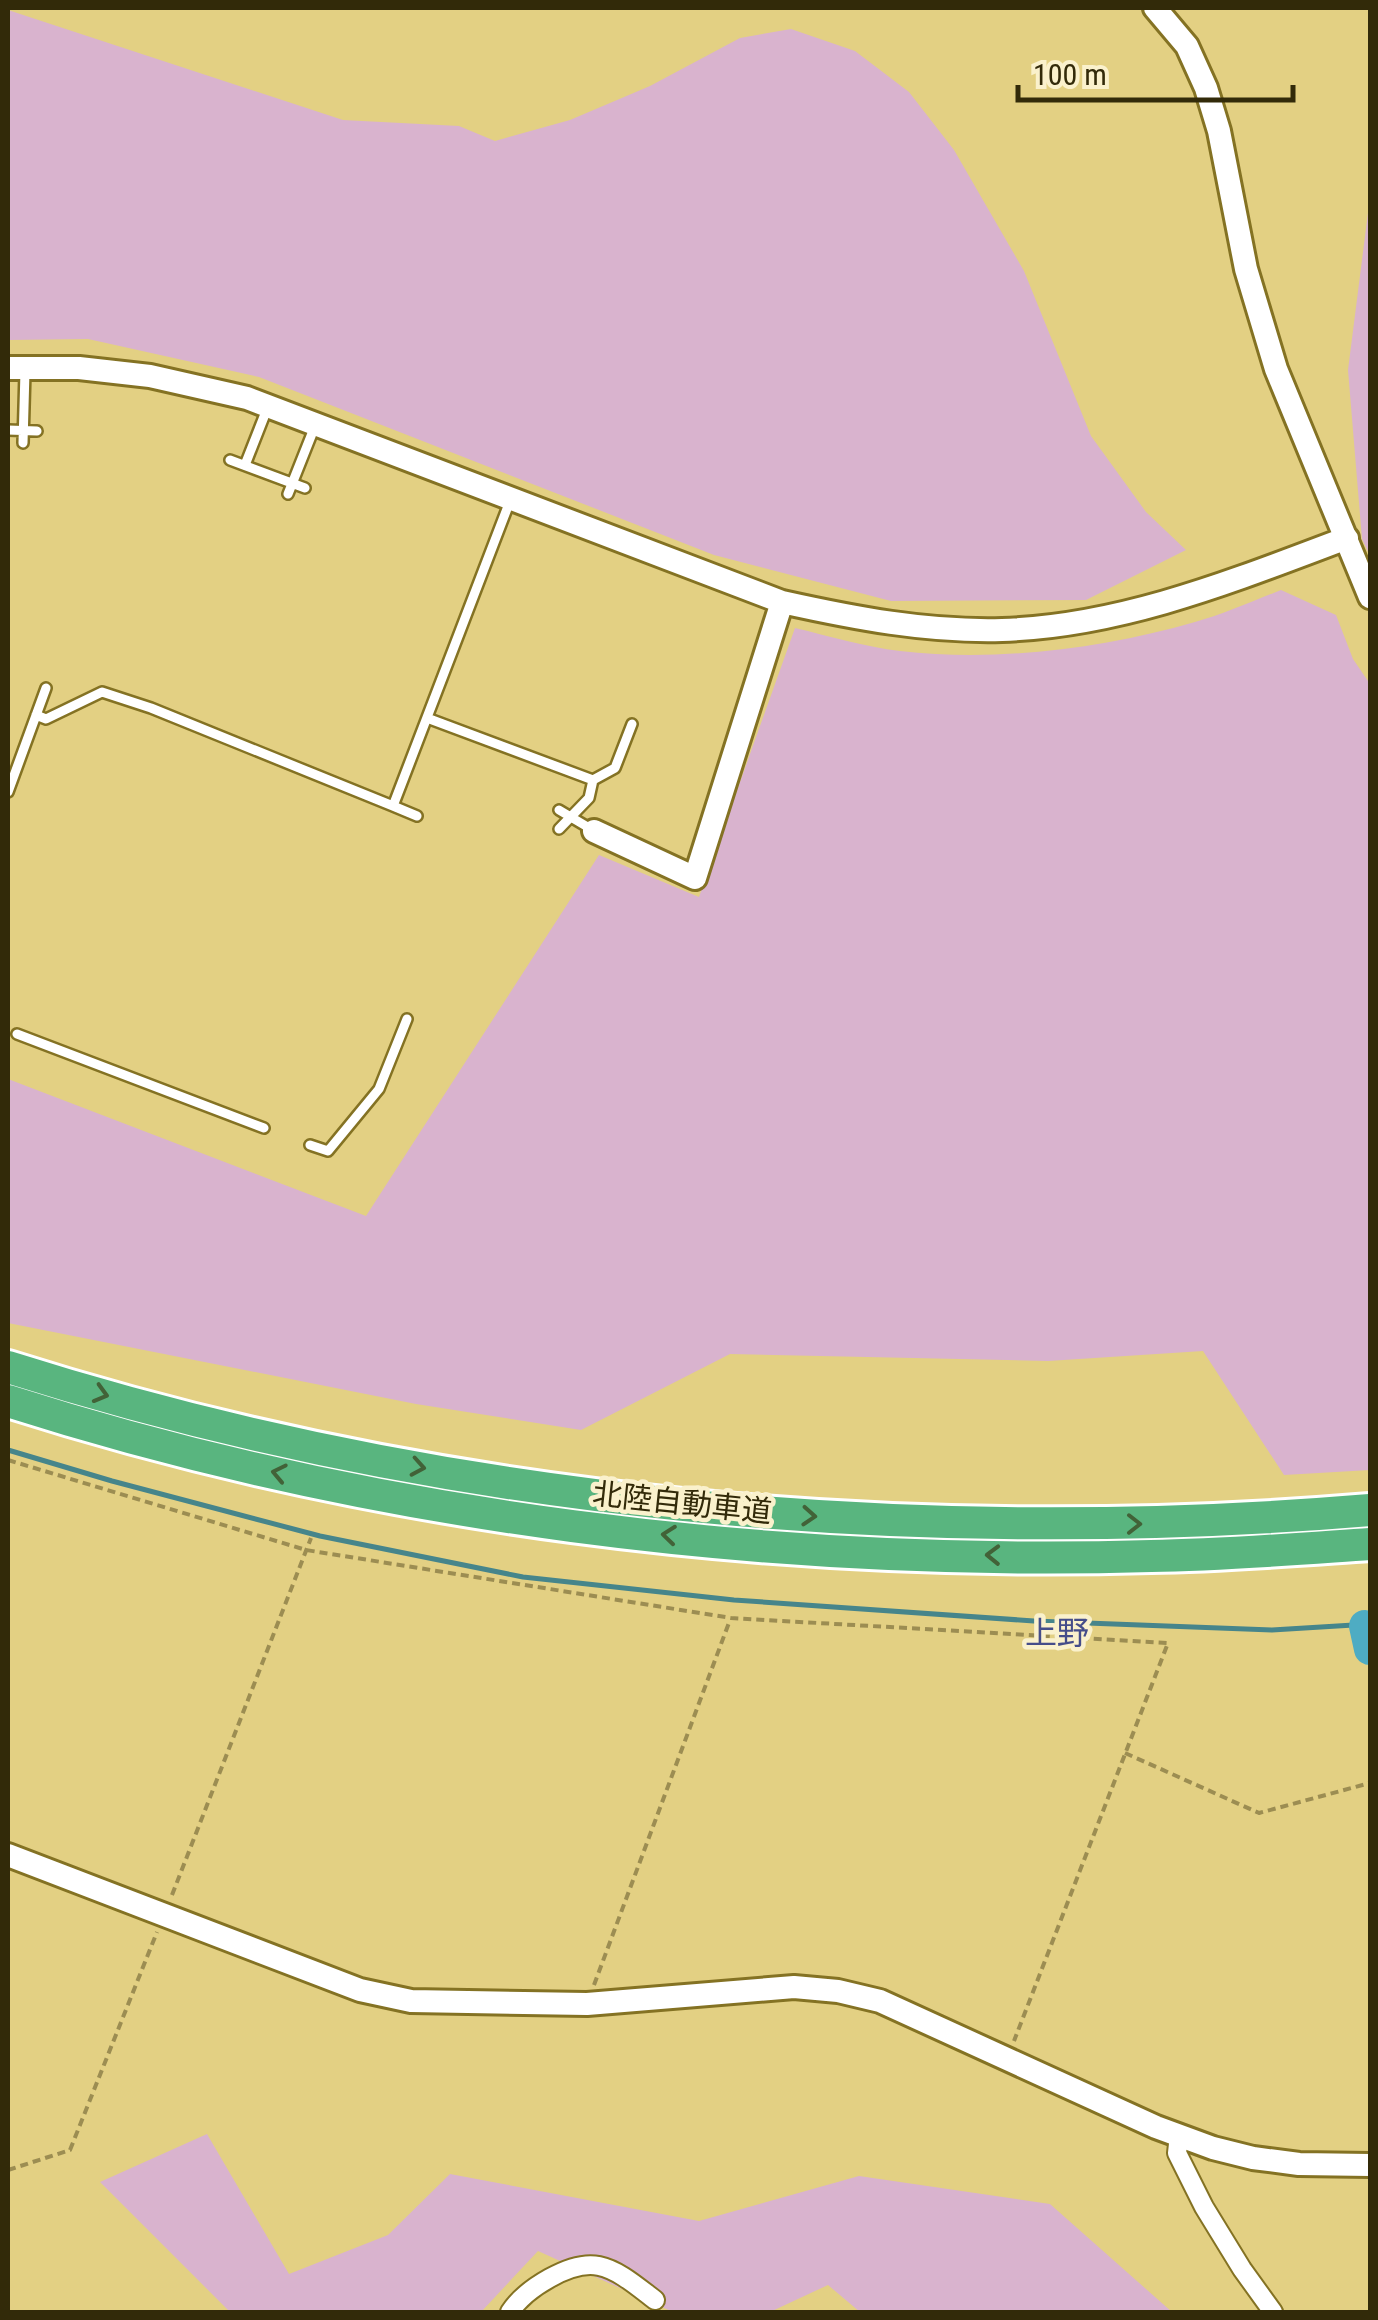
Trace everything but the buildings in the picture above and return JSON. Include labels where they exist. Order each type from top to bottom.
[{"type":"highway","name":"北陸自動車道","points":[[8,1367],[229,1428],[360,1456],[529,1485],[693,1506],[913,1522],[1031,1524],[1149,1524],[1370,1510]]},
{"type":"highway","name":"北陸自動車道","points":[[8,1401],[240,1464],[355,1489],[519,1517],[799,1548],[954,1555],[1150,1556],[1370,1547]]},
{"type":"street","points":[[1156,8],[1188,46],[1206,88],[1219,131],[1246,269],[1276,369],[1370,597]]},
{"type":"street","points":[[16,368],[79,368],[150,376],[246,398],[782,602],[856,618],[1000,630],[1058,625],[1119,615],[1188,596],[1347,538]]},
{"type":"street","points":[[594,831],[695,878],[782,602]]},
{"type":"street","points":[[8,1854],[360,1990],[411,2001],[587,2004],[733,1990],[838,1991],[880,2001],[1179,2135],[1253,2158],[1299,2164],[1370,2165]]},
{"type":"street","points":[[1179,2135],[1177,2153],[1204,2206],[1242,2269],[1274,2312]]},
{"type":"street","points":[[510,2312],[534,2287],[558,2274],[598,2265],[654,2300]]},
{"type":"lane","points":[[16,368],[23,443]]},
{"type":"lane","points":[[244,465],[268,406]]},
{"type":"lane","points":[[290,488],[316,423]]},
{"type":"lane","points":[[8,430],[37,431]]},
{"type":"lane","points":[[230,460],[290,488],[305,488]]},
{"type":"lane","points":[[393,806],[510,501]]},
{"type":"lane","points":[[8,792],[46,688]]},
{"type":"lane","points":[[36,715],[46,719],[102,692],[151,708],[416,816]]},
{"type":"lane","points":[[428,718],[594,780]]},
{"type":"lane","points":[[558,828],[564,813],[589,798],[594,780],[615,768],[632,724]]},
{"type":"lane","points":[[564,813],[594,831]]},
{"type":"lane","points":[[310,1146],[328,1151],[378,1090],[407,1019]]},
{"type":"lane","points":[[17,1034],[264,1128]]},
{"type":"path","points":[[8,1460],[306,1550],[731,1618],[1168,1643],[1008,2059]]},
{"type":"path","points":[[8,2170],[70,2150],[311,1538]]},
{"type":"path","points":[[587,2004],[731,1618]]},
{"type":"path","points":[[1125,1754],[1259,1814],[1370,1783]]},
{"type":"shaded area","points":[[8,10],[343,120],[459,126],[495,141],[570,120],[650,86],[740,38],[791,29],[855,51],[909,92],[954,150],[1024,271],[1091,436],[1146,512],[1186,550],[1086,600],[891,601],[714,555],[259,377],[88,339],[8,340]]},
{"type":"shaded area","points":[[1370,197],[1370,556],[1362,539],[1348,370]]},
{"type":"shaded area","points":[[1281,590],[1336,615],[1353,659],[1370,684],[1370,1470],[1284,1475],[1203,1351],[1048,1361],[730,1354],[581,1430],[416,1404],[8,1323],[8,1079],[366,1216],[599,855],[699,897],[795,628],[900,651],[1011,654],[1086,646],[1159,631],[1217,615]]},
{"type":"shaded area","points":[[207,2134],[289,2274],[388,2235],[450,2174],[699,2221],[859,2176],[1050,2204],[1172,2312],[860,2312],[828,2285],[770,2312],[673,2312],[538,2251],[481,2312],[230,2312],[100,2182]]},
{"type":"waterway","points":[[8,1450],[320,1536],[523,1577],[734,1600],[1034,1621],[1272,1630],[1370,1624]]},
{"type":"waterway","points":[[1365,1626],[1370,1649]]},
{"type":"district","name":"上野","points":[[1057,1633]]}]
